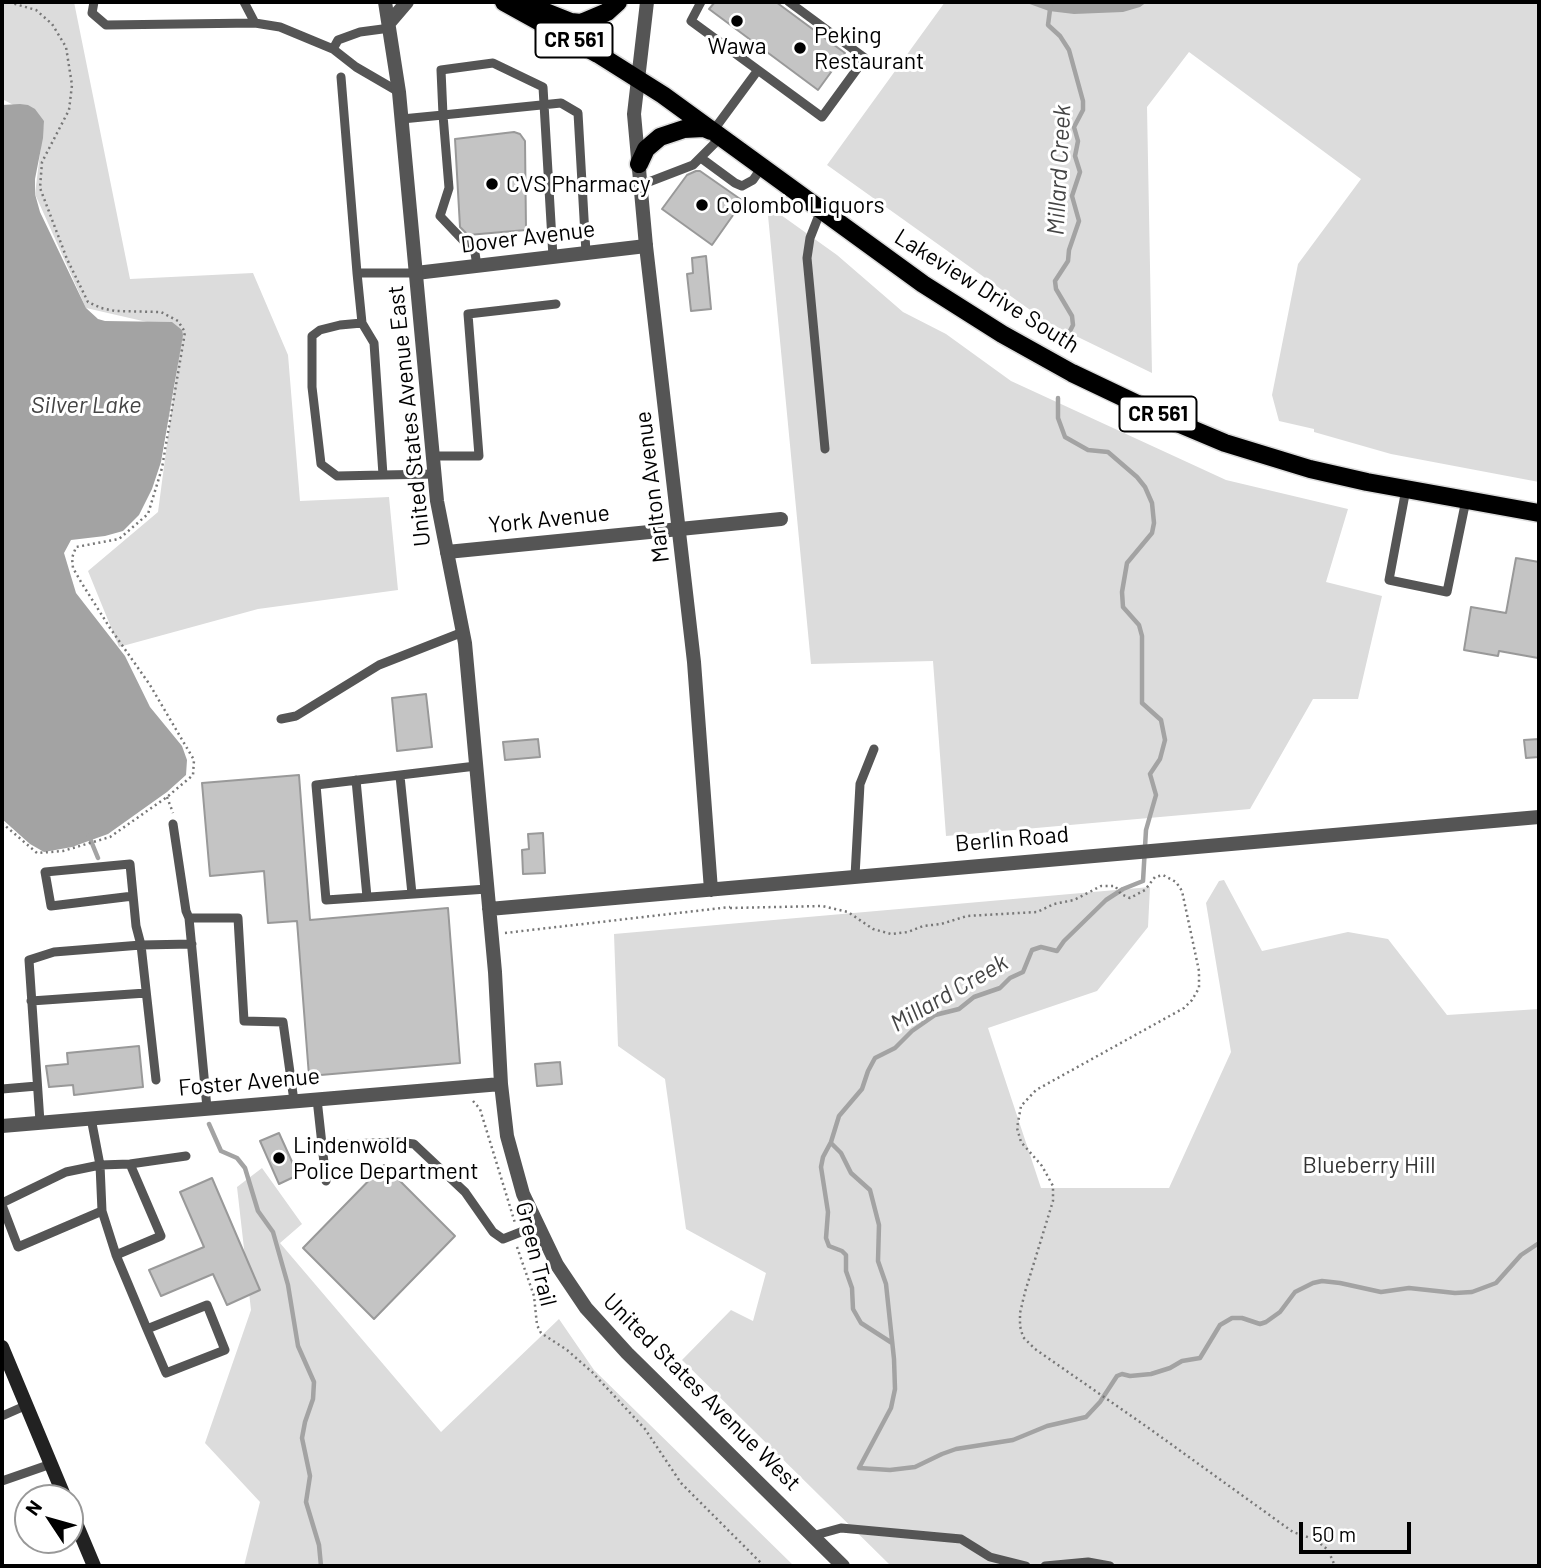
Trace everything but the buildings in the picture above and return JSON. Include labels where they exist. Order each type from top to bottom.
[{"type":"main road","points":[[505,2],[531,6],[571,22],[581,23],[607,12],[618,2]]},
{"type":"main road","name":"Lakeview Drive South","points":[[505,2],[598,54],[638,80],[923,284],[1002,334],[1083,379],[1224,443],[1310,469],[1539,513]]},
{"type":"main road","points":[[639,164],[646,149],[660,137],[684,129],[704,128],[717,134]]},
{"type":"main road","points":[[2,1347],[59,1484]]},
{"type":"main road","points":[[84,1542],[94,1566]]},
{"type":"street","name":"United States Avenue East","points":[[385,2],[402,120],[437,501],[463,632],[489,909]]},
{"type":"street","points":[[389,26],[407,2]]},
{"type":"street","name":"Marlton Avenue","points":[[647,2],[634,114],[646,246],[694,662],[711,890]]},
{"type":"street","name":"Dover Avenue","points":[[416,273],[646,246]]},
{"type":"street","name":"York Avenue","points":[[447,552],[781,519]]},
{"type":"street","name":"Berlin Road","points":[[489,909],[1539,817]]},
{"type":"street","name":"United States Avenue West","points":[[489,909],[500,1084],[507,1136],[523,1194],[556,1265],[586,1308],[627,1353],[843,1566]]},
{"type":"street","name":"Foster Avenue","points":[[2,1126],[500,1084]]},
{"type":"lane","points":[[94,2],[92,13],[106,24],[255,23],[280,27],[333,50],[399,92]]},
{"type":"lane","points":[[244,2],[255,23]]},
{"type":"lane","points":[[701,2],[691,21],[822,117],[865,58],[789,2]]},
{"type":"lane","points":[[333,50],[338,40],[389,26]]},
{"type":"lane","points":[[477,266],[475,253],[440,216],[449,188],[441,70],[493,62],[543,86],[553,257]]},
{"type":"lane","points":[[641,185],[685,169],[701,158],[758,70]]},
{"type":"lane","points":[[341,77],[362,323],[374,342],[383,475]]},
{"type":"lane","points":[[402,120],[561,103],[578,113],[586,253]]},
{"type":"lane","points":[[701,158],[742,186],[753,180],[762,167]]},
{"type":"lane","points":[[821,210],[810,238],[807,258],[825,449]]},
{"type":"lane","points":[[357,273],[416,273]]},
{"type":"lane","points":[[433,456],[479,456],[468,314],[556,304]]},
{"type":"lane","points":[[362,323],[320,330],[312,336],[312,387],[321,464],[337,476],[435,474]]},
{"type":"lane","points":[[1406,489],[1390,580],[1447,592],[1466,500]]},
{"type":"lane","points":[[281,719],[296,716],[379,665],[463,632]]},
{"type":"lane","points":[[855,876],[860,784],[874,749]]},
{"type":"lane","points":[[476,766],[316,785],[326,900],[487,889]]},
{"type":"lane","points":[[400,776],[412,894]]},
{"type":"lane","points":[[356,780],[368,897]]},
{"type":"lane","points":[[174,822],[189,918],[207,1108]]},
{"type":"lane","points":[[133,896],[51,905],[45,872],[130,864],[156,1080]]},
{"type":"lane","points":[[189,918],[238,918],[244,1021],[283,1022],[293,1101]]},
{"type":"lane","points":[[40,1122],[29,960],[54,952],[192,944]]},
{"type":"lane","points":[[32,1001],[146,993]]},
{"type":"lane","points":[[2,1089],[37,1086]]},
{"type":"lane","points":[[317,1099],[326,1181]]},
{"type":"lane","points":[[91,1118],[100,1166],[102,1211],[116,1255],[147,1329],[166,1373],[225,1350],[207,1305],[147,1329]]},
{"type":"lane","points":[[322,1145],[397,1142],[414,1144],[465,1192],[494,1232],[503,1239],[536,1226]]},
{"type":"lane","points":[[102,1211],[18,1247],[2,1204],[66,1172],[186,1156]]},
{"type":"lane","points":[[116,1255],[161,1236],[130,1164]]},
{"type":"lane","points":[[2,1416],[27,1405]]},
{"type":"lane","points":[[2,1481],[51,1464]]},
{"type":"lane","points":[[812,1536],[841,1528],[961,1539],[990,1557],[1026,1566]]},
{"type":"lane","points":[[1045,1566],[1088,1562],[1110,1566]]},
{"type":"path","points":[[2,823],[37,853],[63,851],[110,837],[193,775],[194,760],[150,685],[81,582],[72,558],[76,547],[119,539],[148,514],[162,468],[186,332],[178,321],[161,312],[115,311],[101,309],[88,302],[67,259],[40,188],[42,162],[69,110],[72,85],[66,47],[52,24],[36,9],[8,2]]},
{"type":"path","points":[[167,797],[174,822]]},
{"type":"path","points":[[491,934],[730,908],[822,906],[848,912],[873,929],[891,934],[967,916],[1037,912],[1054,904],[1074,900],[1101,886],[1115,886],[1121,894],[1130,898],[1145,890],[1155,877],[1163,875],[1176,882],[1182,891],[1199,971],[1199,988],[1192,1000],[1184,1008],[1036,1090],[1021,1106],[1017,1128],[1021,1142],[1042,1166],[1053,1185],[1053,1201],[1025,1292],[1020,1326],[1023,1337],[1035,1349],[1293,1532],[1316,1539],[1328,1549],[1335,1566]]},
{"type":"path","points":[[729,888],[730,908]]},
{"type":"path","name":"Green Trail","points":[[471,1100],[481,1109],[514,1220],[517,1252],[534,1296],[537,1325],[541,1333],[567,1350],[592,1372],[645,1429],[681,1483],[764,1566]]},
{"type":"green space","points":[[2,2],[74,2],[130,279],[253,273],[288,355],[300,501],[389,497],[398,590],[258,609],[119,647],[88,571],[158,512],[182,330],[86,308],[35,194],[44,121],[2,99]]},
{"type":"green space","points":[[945,2],[1539,2],[1539,482],[1391,454],[1314,432],[1314,429],[1279,421],[1272,395],[1298,264],[1361,179],[1189,52],[1147,107],[1152,373],[1047,322],[827,165]]},
{"type":"green space","points":[[767,205],[837,255],[903,312],[946,334],[1011,381],[1226,480],[1348,509],[1326,582],[1382,596],[1358,699],[1313,699],[1250,809],[946,836],[933,661],[811,664]]},
{"type":"green space","name":"Blueberry Hill","points":[[1224,880],[1262,951],[1348,932],[1388,939],[1447,1015],[1539,1009],[1539,1566],[891,1566],[682,1360],[731,1310],[753,1321],[766,1273],[686,1229],[665,1079],[618,1046],[614,934],[1150,887],[1148,927],[1097,991],[988,1028],[1041,1188],[1169,1188],[1231,1052],[1206,903],[1219,881]]},
{"type":"green space","points":[[262,1168],[302,1224],[280,1243],[441,1432],[559,1319],[594,1370],[794,1566],[244,1566],[260,1502],[205,1443],[251,1310],[237,1187]]},
{"type":"water","points":[[1024,2],[1147,2],[1123,12],[1074,14],[1049,11]]},
{"type":"water","name":"Silver Lake","points":[[20,104],[35,109],[44,121],[35,194],[40,212],[86,308],[98,319],[105,321],[172,322],[182,330],[183,335],[161,462],[139,515],[123,531],[71,540],[64,553],[76,593],[125,656],[150,707],[182,746],[187,760],[186,775],[108,834],[72,847],[44,852],[30,844],[2,819],[2,105]]},
{"type":"waterway","name":"Millard Creek","points":[[1051,2],[1048,25],[1060,36],[1069,50],[1083,101],[1083,110],[1074,127],[1078,141],[1075,156],[1080,172],[1072,196],[1079,221],[1068,261],[1055,281],[1056,289],[1072,316],[1073,325],[1065,341]]},
{"type":"waterway","name":"Millard Creek","points":[[892,1343],[861,1323],[853,1309],[846,1255],[829,1246],[826,1238],[828,1212],[821,1167],[839,1116],[862,1089],[875,1058],[895,1048],[912,1031],[935,1015],[959,1009],[974,997],[1000,988],[1010,978],[1023,972],[1032,950],[1041,947],[1057,951],[1106,900],[1143,881],[1146,830],[1156,795],[1150,774],[1160,759],[1165,740],[1161,720],[1142,703],[1142,636],[1139,625],[1123,607],[1122,592],[1127,563],[1152,533],[1152,503],[1137,477],[1108,452],[1088,450],[1065,437],[1058,418],[1058,398]]},
{"type":"waterway","points":[[89,836],[98,858]]},
{"type":"waterway","points":[[209,1124],[221,1151],[237,1158],[245,1168],[258,1211],[273,1232],[288,1285],[298,1346],[314,1382],[313,1399],[302,1438],[310,1476],[306,1502],[319,1545],[321,1566]]},
{"type":"waterway","points":[[831,1143],[841,1153],[851,1173],[870,1190],[879,1225],[878,1261],[886,1284],[894,1359],[895,1389],[891,1408],[859,1468],[890,1470],[915,1467],[956,1449],[1013,1440],[1047,1426],[1086,1417],[1100,1402],[1117,1376],[1151,1374],[1182,1361],[1200,1358],[1220,1325],[1232,1318],[1260,1324],[1266,1322],[1280,1312],[1295,1292],[1313,1283],[1340,1283],[1381,1292],[1409,1288],[1472,1292],[1496,1283],[1521,1255],[1539,1243]]},
{"type":"place","name":"Wawa","points":[[737,21]]},
{"type":"place","name":"Peking Restaurant","points":[[800,48]]},
{"type":"place","name":"CVS Pharmacy","points":[[492,184]]},
{"type":"place","name":"Colombo Liquors","points":[[702,205]]},
{"type":"place","name":"Lindenwold Police Department","points":[[279,1158]]}]
